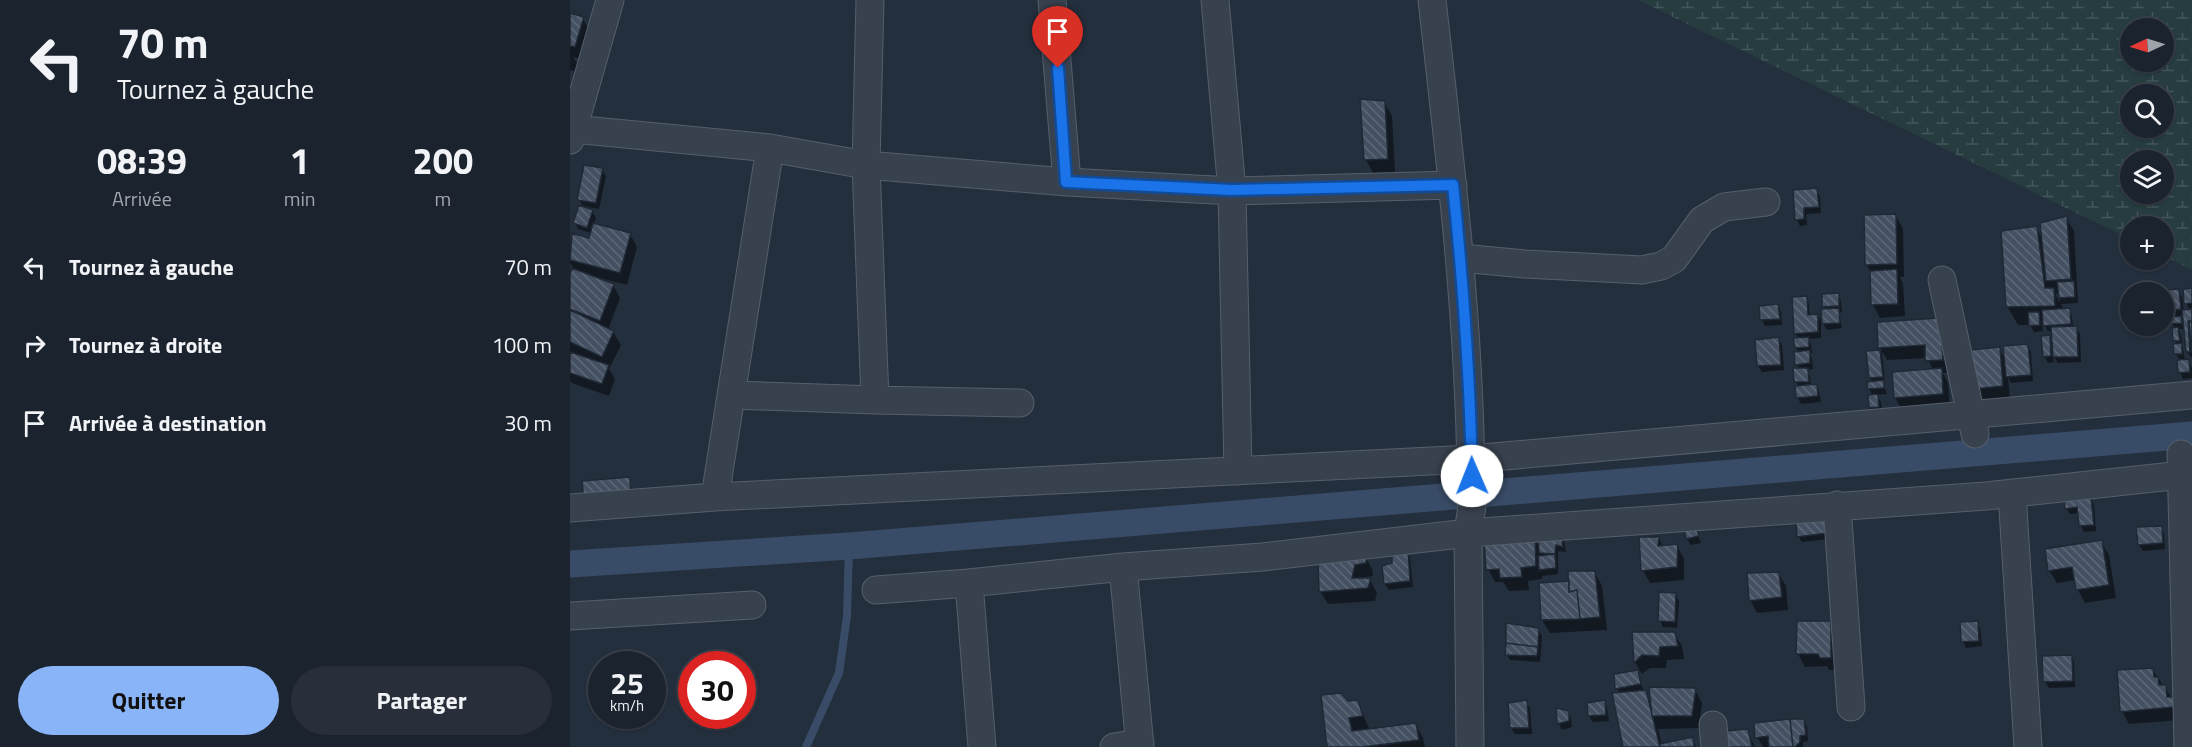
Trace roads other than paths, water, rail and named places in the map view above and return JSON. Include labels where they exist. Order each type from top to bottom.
[{"type":"street","points":[[610,0],[572,135],[770,148],[866,165],[1066,182],[1232,190],[1453,185]]},
{"type":"street","points":[[870,0],[866,165],[874,400]]},
{"type":"street","points":[[1052,0],[1066,182]]},
{"type":"street","points":[[1215,0],[1232,190],[1238,471]]},
{"type":"street","points":[[1432,0],[1461,258],[1471,468]]},
{"type":"street","points":[[715,497],[770,148]]},
{"type":"street","points":[[1461,258],[1642,270],[1661,267],[1674,259],[1702,220],[1724,207],[1766,202]]},
{"type":"street","points":[[1942,280],[1973,424]]},
{"type":"street","points":[[732,395],[1020,403]]},
{"type":"street","points":[[570,508],[715,497],[1238,471],[1471,468],[1973,424],[2182,402]]},
{"type":"street","points":[[876,590],[1123,567],[1263,557],[1468,533],[1836,505],[1984,486],[2012,493],[2185,468],[2188,747]]},
{"type":"street","points":[[2012,493],[2028,747]]},
{"type":"street","points":[[1836,505],[1851,707]]},
{"type":"street","points":[[1470,747],[1468,533],[1472,506]]},
{"type":"street","points":[[1123,567],[1131,746]]},
{"type":"street","points":[[969,583],[982,747]]},
{"type":"street","points":[[570,616],[752,605]]},
{"type":"waterway","points":[[570,564],[849,546],[2192,435]]},
{"type":"waterway","points":[[806,747],[839,673],[847,616],[849,546]]}]
